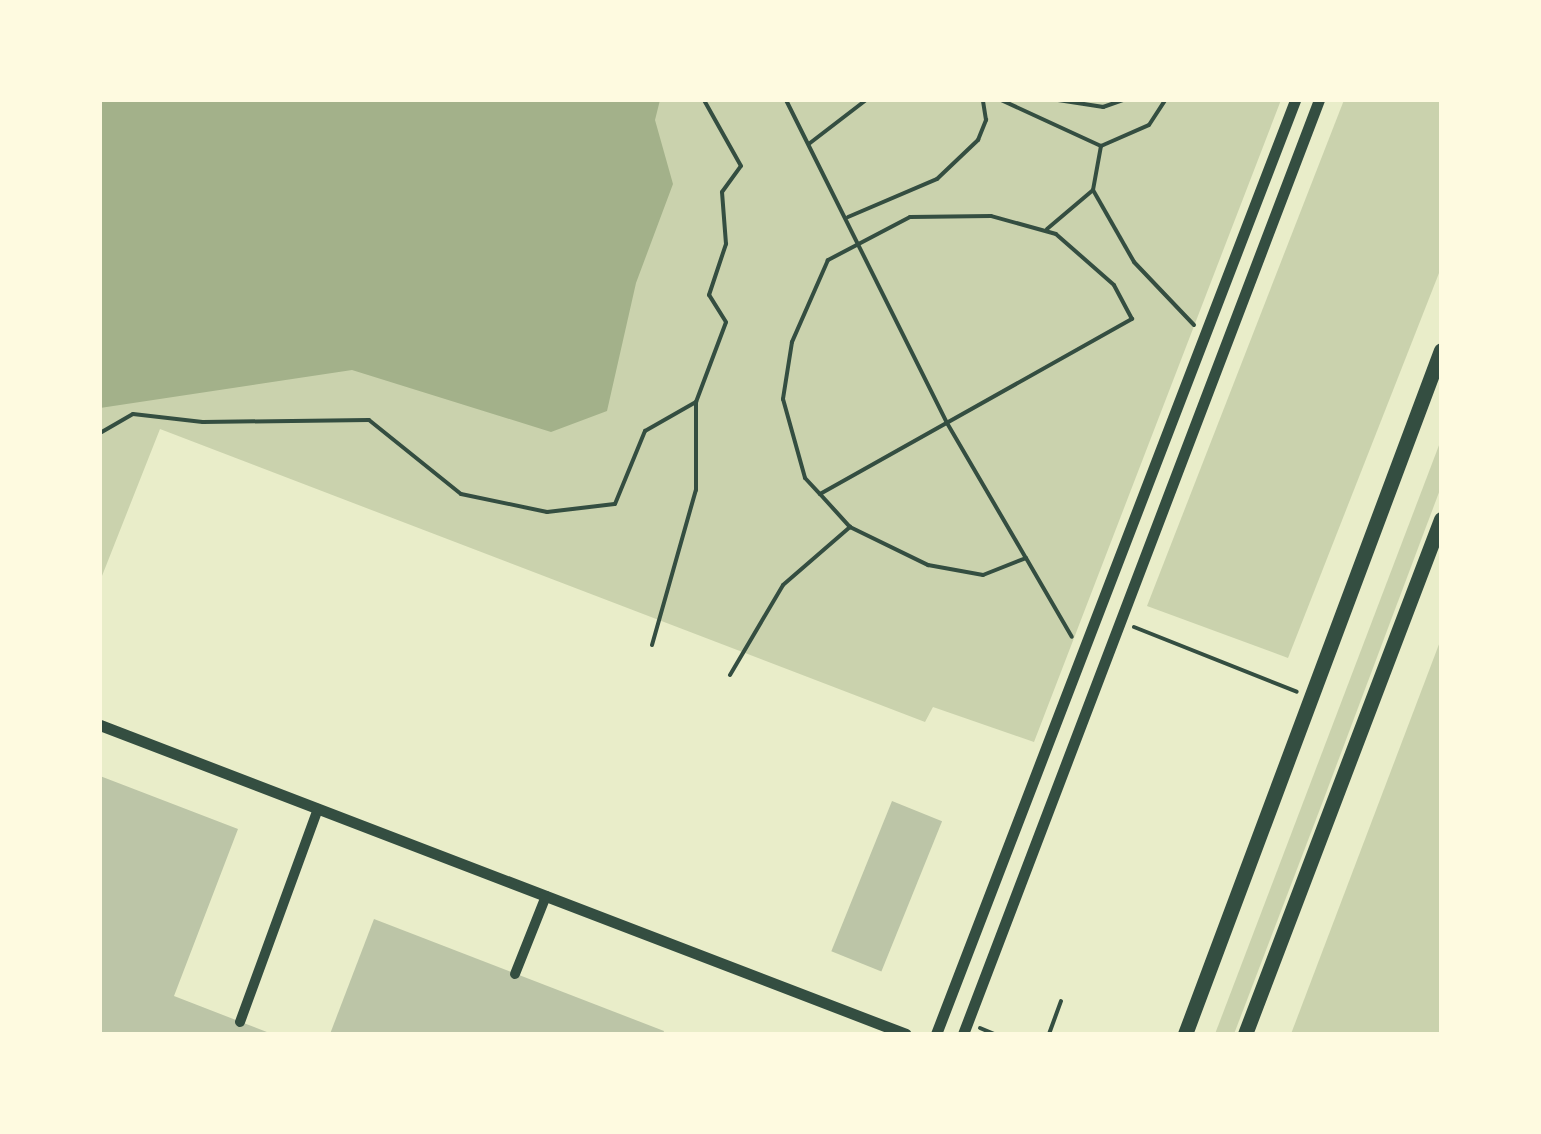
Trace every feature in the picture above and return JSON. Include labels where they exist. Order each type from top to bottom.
[{"type":"main road","points":[[1185,1034],[1441,350]]},
{"type":"main road","points":[[1245,1034],[1441,519]]},
{"type":"street","points":[[936,1034],[1295,100]]},
{"type":"street","points":[[963,1034],[1318,100]]},
{"type":"street","points":[[100,726],[906,1034]]},
{"type":"street","points":[[240,1022],[318,809]]},
{"type":"street","points":[[516,974],[546,896]]},
{"type":"path","points":[[652,645],[696,490],[696,402],[726,322],[709,296],[726,244],[722,192],[741,166],[704,100]]},
{"type":"path","points":[[786,100],[947,423],[1082,654]]},
{"type":"path","points":[[809,144],[866,100]]},
{"type":"path","points":[[847,217],[937,179],[978,140],[986,120],[983,100]]},
{"type":"path","points":[[1001,100],[1100,146],[1149,125],[1164,100]]},
{"type":"path","points":[[1023,108],[1032,100]]},
{"type":"path","points":[[1058,100],[1103,107],[1123,100]]},
{"type":"path","points":[[1100,146],[1093,190],[1134,262],[1204,337]]},
{"type":"path","points":[[1045,231],[1093,190]]},
{"type":"path","points":[[820,494],[1132,320],[1114,285],[1045,231],[991,216],[910,217],[828,260],[792,342],[782,399],[805,478],[850,527],[928,565],[965,572],[983,575],[1026,558]]},
{"type":"path","points":[[100,433],[134,414],[203,422],[369,420],[461,494],[548,512],[615,504],[646,431],[696,402]]},
{"type":"path","points":[[730,675],[783,585],[850,527]]},
{"type":"path","points":[[1120,621],[1310,696]]},
{"type":"path","points":[[1049,1034],[1061,1001]]},
{"type":"shaded area","points":[[100,100],[1281,100],[1034,742],[933,707],[925,722],[160,429],[100,581]]},
{"type":"shaded area","points":[[100,100],[660,100],[655,120],[673,184],[636,283],[607,411],[551,432],[352,370],[100,408]]},
{"type":"shaded area","points":[[1344,100],[1441,100],[1441,268],[1288,658],[1147,606]]},
{"type":"shaded area","points":[[1441,440],[1441,487],[1323,801],[1234,1034],[1215,1034]]},
{"type":"shaded area","points":[[1441,639],[1441,1034],[1291,1034]]},
{"type":"building","points":[[100,776],[238,829],[174,996],[272,1034],[100,1034]]},
{"type":"building","points":[[892,801],[942,821],[881,971],[831,951]]},
{"type":"building","points":[[374,919],[664,1031],[663,1034],[330,1034]]}]
